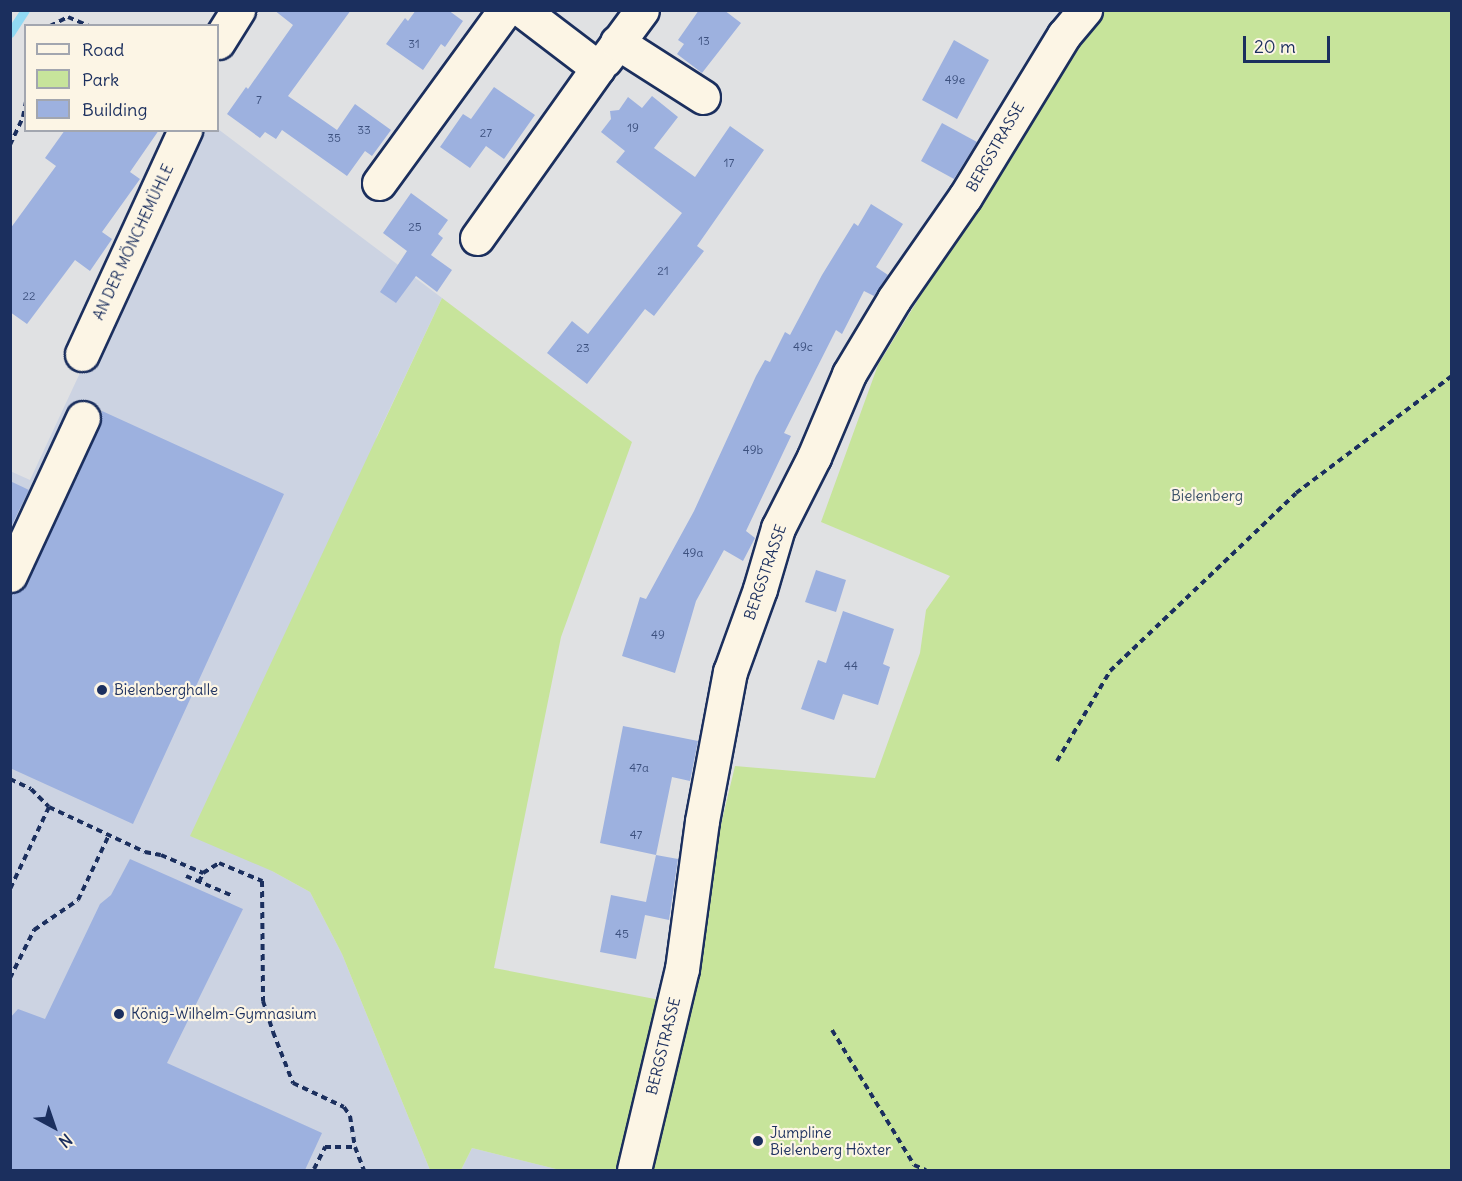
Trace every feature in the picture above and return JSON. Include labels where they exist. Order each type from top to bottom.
[{"type":"street","points":[[219,40],[238,10]]},
{"type":"street","points":[[380,183],[504,10]]},
{"type":"street","points":[[522,10],[598,68]]},
{"type":"street","points":[[477,238],[642,10]]},
{"type":"street","name":"BERGSTRASSE","points":[[634,1170],[682,969],[702,821],[730,672],[778,528],[814,457],[849,374],[882,317],[966,197],[1064,35],[1085,10]]},
{"type":"street","points":[[617,42],[703,97]]},
{"type":"street","name":"AN DER MÖNCHEMÜHLE","points":[[82,354],[184,132]]},
{"type":"street","points":[[10,575],[83,418]]},
{"type":"path","points":[[54,24],[68,17],[84,24]]},
{"type":"path","points":[[10,145],[24,112]]},
{"type":"path","points":[[1057,761],[1110,671],[1296,493],[1452,376]]},
{"type":"path","points":[[10,779],[31,789],[49,807],[145,852],[161,855],[203,873]]},
{"type":"path","points":[[10,888],[49,807]]},
{"type":"path","points":[[10,978],[34,930],[78,900],[109,835]]},
{"type":"path","points":[[199,882],[203,873],[219,863],[262,881],[263,1001],[273,1032],[293,1083],[344,1107],[350,1116],[355,1147],[364,1170]]},
{"type":"path","points":[[186,876],[233,896]]},
{"type":"path","points":[[832,1030],[914,1165],[926,1170]]},
{"type":"path","points":[[314,1169],[325,1148],[355,1147]]},
{"type":"shaded area","points":[[219,130],[442,298],[377,436],[272,871],[310,892],[342,954],[430,1170],[11,1170],[10,471],[30,480],[193,132],[219,132]]},
{"type":"shaded area","points":[[472,1148],[560,1170],[461,1170]]},
{"type":"green space","name":"Bielenberg","points":[[1104,11],[1451,11],[1451,1170],[641,1170],[660,1078],[735,766],[875,778],[920,653],[926,610],[950,576],[821,522],[878,365],[1064,61]]},
{"type":"green space","points":[[442,298],[632,442],[561,637],[494,968],[660,1000],[623,1170],[560,1170],[472,1148],[461,1170],[430,1170],[342,954],[310,892],[272,871],[190,836]]},
{"type":"building","points":[[274,10],[351,10],[288,96],[337,130],[355,104],[391,130],[372,156],[365,151],[347,176],[282,130],[276,139],[265,132],[260,138],[227,114],[246,87],[248,89],[293,25]]},
{"type":"building","points":[[416,10],[448,10],[463,21],[445,47],[441,44],[423,70],[386,44],[405,18],[408,21]]},
{"type":"building","points":[[699,10],[724,10],[741,23],[702,73],[677,54],[684,44],[678,40]]},
{"type":"building","points":[[954,40],[989,60],[957,119],[922,100]]},
{"type":"building","points":[[494,87],[535,115],[504,159],[486,146],[470,168],[440,147],[463,114],[471,119]]},
{"type":"building","points":[[652,96],[678,117],[654,148],[695,177],[730,126],[764,150],[697,246],[704,251],[654,316],[645,309],[587,384],[547,353],[572,321],[588,334],[682,213],[616,162],[625,151],[601,132],[611,119],[610,111],[619,110],[628,97],[642,108]]},
{"type":"building","points":[[942,123],[977,142],[954,179],[921,161]]},
{"type":"building","points":[[64,132],[158,132],[130,172],[140,179],[102,232],[112,239],[90,271],[75,260],[27,324],[10,312],[10,229],[56,166],[45,158]]},
{"type":"building","points":[[411,193],[448,220],[438,234],[443,238],[431,255],[452,270],[437,292],[416,276],[396,303],[380,292],[407,251],[383,233]]},
{"type":"building","points":[[871,204],[903,224],[876,267],[888,275],[874,296],[864,291],[842,334],[836,330],[784,433],[791,436],[746,531],[755,538],[743,561],[724,550],[696,601],[675,673],[622,656],[640,597],[646,599],[694,511],[756,376],[765,360],[770,362],[785,332],[790,335],[822,275],[854,223],[858,226]]},
{"type":"building","name":"Bielenberghalle","points":[[102,411],[284,494],[133,824],[10,768],[10,594],[20,591],[27,583],[100,426]]},
{"type":"building","points":[[10,481],[29,490],[10,529]]},
{"type":"building","points":[[816,570],[846,580],[836,612],[805,602]]},
{"type":"building","points":[[843,611],[894,629],[883,664],[890,667],[878,705],[843,694],[834,720],[801,709],[818,660],[826,663]]},
{"type":"building","points":[[623,726],[698,741],[690,781],[672,777],[656,855],[600,843]]},
{"type":"building","points":[[656,855],[678,859],[669,920],[645,915],[636,959],[600,952],[611,895],[646,902]]},
{"type":"building","name":"König-Wilhelm-Gymnasium","points":[[130,859],[243,909],[167,1063],[322,1133],[305,1170],[10,1170],[10,1018],[18,1009],[45,1019],[100,904],[111,895]]},
{"type":"waterway","points":[[10,33],[25,10]]},
{"type":"place","name":"Bielenberghalle","points":[[102,690]]},
{"type":"place","name":"König-Wilhelm-Gymnasium","points":[[119,1014]]},
{"type":"place","name":"Jumpline Bielenberg Höxter","points":[[758,1141]]}]
